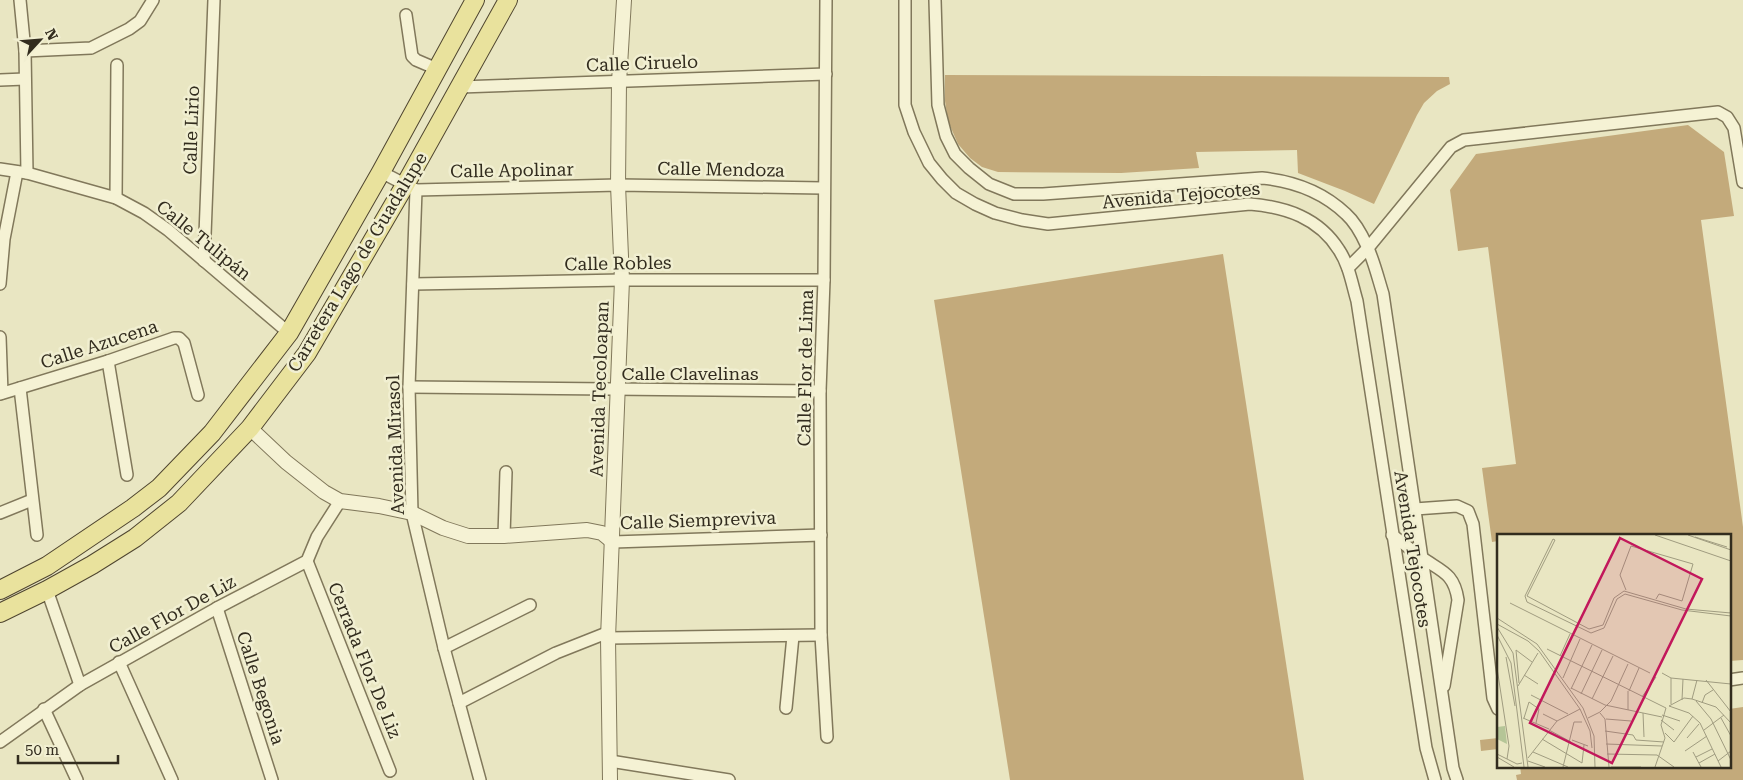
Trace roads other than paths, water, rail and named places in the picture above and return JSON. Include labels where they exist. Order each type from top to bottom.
[{"type":"main road","name":"Carretera Lago de Guadalupe","points":[[0,590],[47,566],[159,488],[212,433],[289,333],[381,172],[475,0]]},
{"type":"main road","name":"Carretera Lago de Guadalupe","points":[[0,613],[92,565],[135,538],[179,503],[250,428],[307,353],[411,187],[460,87],[508,0]]},
{"type":"street","points":[[0,284],[4,239],[22,173],[25,51],[20,0]]},
{"type":"street","points":[[25,51],[92,48],[129,29],[140,21],[153,0]]},
{"type":"street","name":"Calle Lirio","points":[[204,260],[214,0]]},
{"type":"street","name":"Avenida Tecoloapan","points":[[610,780],[609,635],[622,280],[618,185],[619,82],[624,0]]},
{"type":"street","name":"Calle Flor de Lima","points":[[826,0],[823,188],[824,280],[820,391],[821,635],[827,737]]},
{"type":"street","name":"Avenida Tejocotes","points":[[905,0],[905,104],[914,132],[929,164],[956,193],[994,213],[1048,224],[1250,204],[1271,206],[1291,211],[1311,222],[1327,234],[1340,250],[1348,268],[1357,300],[1426,748],[1435,780]]},
{"type":"street","name":"Avenida Tejocotes","points":[[935,0],[938,105],[946,136],[955,154],[968,168],[989,184],[1014,194],[1043,194],[1262,178],[1284,180],[1303,187],[1326,200],[1346,214],[1359,231],[1368,248],[1383,294],[1442,697],[1453,768],[1457,780]]},
{"type":"street","points":[[406,15],[412,56],[416,60],[436,69]]},
{"type":"street","points":[[116,198],[117,65]]},
{"type":"street","name":"Calle Ciruelo","points":[[460,87],[826,74]]},
{"type":"street","points":[[0,80],[25,79]]},
{"type":"street","points":[[1348,268],[1368,248],[1451,147],[1464,140],[1718,112],[1727,117],[1734,128],[1743,182]]},
{"type":"street","name":"Calle Tulipán","points":[[0,169],[116,198],[152,219],[204,260],[289,333]]},
{"type":"street","name":"Calle Apolinar","points":[[381,172],[411,187],[618,185]]},
{"type":"street","name":"Calle Mendoza","points":[[618,185],[823,188]]},
{"type":"street","name":"Avenida Mirasol","points":[[411,187],[413,284],[409,387],[412,513],[444,648],[480,780]]},
{"type":"street","name":"Calle Robles","points":[[413,284],[622,280],[824,280]]},
{"type":"street","points":[[0,337],[1,394]]},
{"type":"street","name":"Calle Azucena","points":[[1,394],[108,361],[174,338],[180,338],[184,343],[198,395]]},
{"type":"street","points":[[108,361],[127,476]]},
{"type":"street","name":"Calle Clavelinas","points":[[409,387],[820,391]]},
{"type":"street","points":[[20,388],[37,535]]},
{"type":"street","name":"Calle Siempreviva","points":[[250,428],[286,462],[324,492],[340,501],[412,513],[443,528],[468,536],[504,536],[587,530],[602,533],[613,542],[822,535]]},
{"type":"street","points":[[504,536],[506,472]]},
{"type":"street","points":[[0,513],[32,500]]},
{"type":"street","points":[[307,561],[317,537],[340,501]]},
{"type":"street","points":[[1415,509],[1457,506],[1468,511],[1473,524],[1493,698],[1497,708]]},
{"type":"street","points":[[1392,535],[1422,558],[1441,569],[1452,579],[1456,589],[1458,600],[1442,697]]},
{"type":"street","name":"Calle Flor De Liz","points":[[0,742],[80,685],[217,608],[307,561]]},
{"type":"street","name":"Cerrada Flor De Liz","points":[[307,561],[390,771]]},
{"type":"street","points":[[47,590],[80,685]]},
{"type":"street","points":[[444,648],[530,606]]},
{"type":"street","name":"Calle Begonia","points":[[217,608],[272,780]]},
{"type":"street","points":[[459,703],[556,653],[609,635],[821,635]]},
{"type":"street","points":[[786,708],[793,636]]},
{"type":"street","points":[[120,662],[172,780]]},
{"type":"street","points":[[1730,680],[1743,678]]},
{"type":"street","points":[[44,709],[78,780]]},
{"type":"street","points":[[610,761],[729,780]]}]
